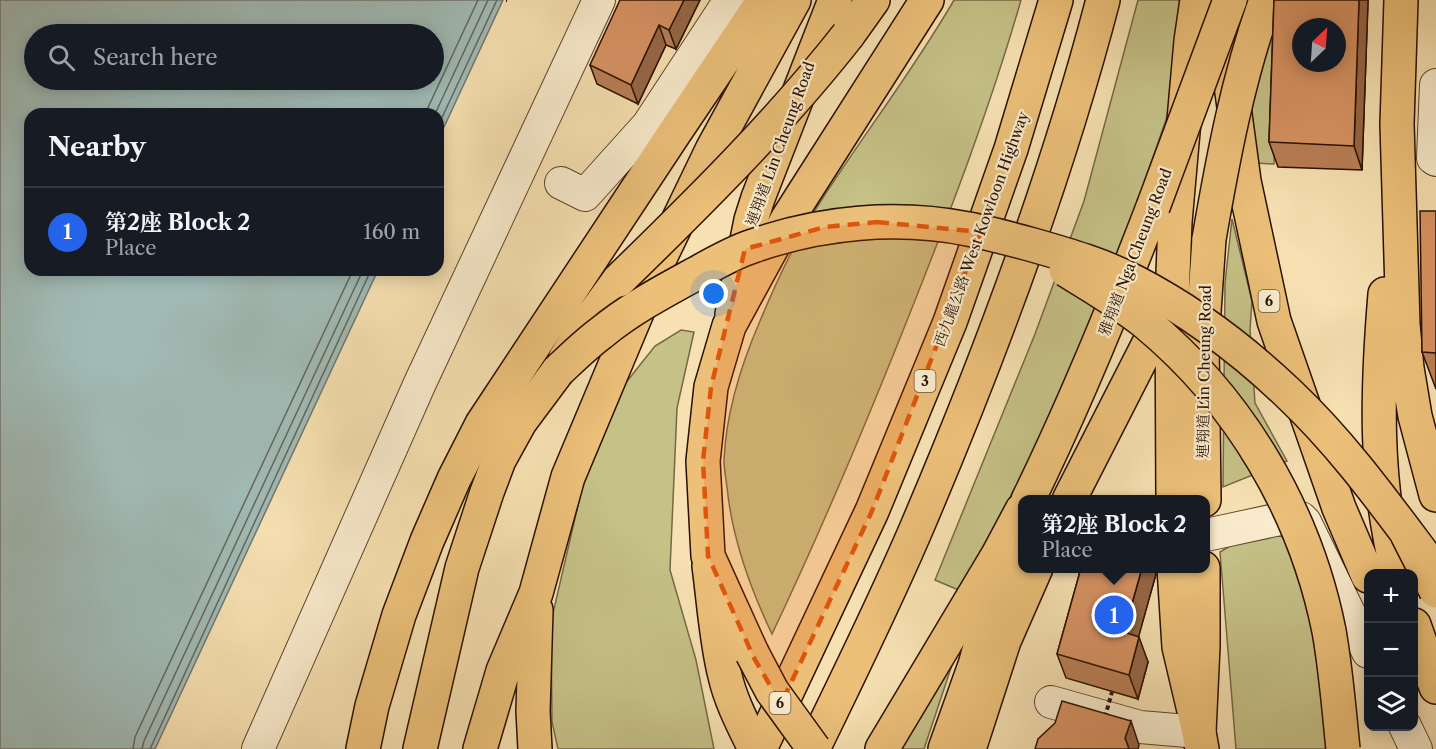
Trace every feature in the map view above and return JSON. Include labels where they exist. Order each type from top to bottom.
[{"type":"main road","points":[[363,749],[372,706],[399,615],[427,541],[454,479],[482,424],[764,0]]},
{"type":"main road","points":[[480,749],[503,671],[536,593],[568,477],[659,260],[712,150],[794,0]]},
{"type":"main road","name":"連翔道 Lin Cheung Road","points":[[757,749],[735,706],[725,678],[708,556],[703,461],[711,387],[729,326],[751,220],[835,0]]},
{"type":"main road","points":[[420,749],[462,568],[487,492],[500,460],[520,422],[619,280],[777,120],[819,71],[873,0]]},
{"type":"main road","points":[[729,326],[788,218],[927,0]]},
{"type":"main road","name":"西九龍公路 West Kowloon Highway","points":[[757,749],[872,511],[950,322],[1011,149],[1056,0]]},
{"type":"main road","points":[[814,749],[875,622],[917,527],[994,336],[1055,163],[1103,0]]},
{"type":"main road","points":[[1173,495],[1172,299],[1175,222],[1191,41],[1197,0]]},
{"type":"main road","name":"6","points":[[1220,0],[1244,181],[1274,321],[1339,508],[1365,569]]},
{"type":"main road","name":"雅翔道 Nga Cheung Road","points":[[1030,495],[1076,397],[1116,302],[1230,0]]},
{"type":"main road","name":"連翔道 Lin Cheung Road","points":[[1204,495],[1202,340],[1209,239],[1239,87],[1266,0]]},
{"type":"main road","points":[[1397,569],[1385,510],[1380,464],[1378,374],[1397,124],[1401,0]]},
{"type":"main road","points":[[1397,124],[1403,324],[1407,368],[1415,416],[1436,495]]},
{"type":"main road","points":[[558,370],[601,332],[663,291],[751,246],[825,227],[877,222],[921,223],[966,228],[1095,264],[1134,281],[1210,329],[1248,358],[1297,402],[1332,438],[1436,572]]},
{"type":"main road","points":[[1009,239],[1048,260],[1116,302],[1145,323],[1182,356],[1218,395],[1249,436],[1280,487],[1301,537],[1328,630],[1335,672],[1342,749]]},
{"type":"main road","points":[[1072,495],[1172,299]]},
{"type":"main road","points":[[882,749],[1018,520]]},
{"type":"main road","points":[[945,749],[975,665],[1018,520]]},
{"type":"main road","points":[[1407,534],[1436,591]]},
{"type":"main road","name":"6","points":[[708,556],[772,691],[814,749]]},
{"type":"main road","points":[[969,749],[1004,641],[1034,573]]},
{"type":"main road","points":[[1174,573],[1179,647],[1201,741]]},
{"type":"main road","points":[[1201,741],[1203,573]]},
{"type":"main road","points":[[535,749],[533,711],[536,593]]},
{"type":"main road","points":[[1418,638],[1436,687]]},
{"type":"main road","points":[[1418,673],[1436,704]]},
{"type":"lane","points":[[258,749],[420,383],[599,0]]},
{"type":"lane","points":[[522,165],[561,183],[648,125],[730,0]]},
{"type":"lane","points":[[1436,85],[1433,158],[1436,160]]},
{"type":"lane","points":[[1210,534],[1294,516],[1301,518],[1364,644]]},
{"type":"lane","points":[[1051,702],[1140,727],[1201,741]]},
{"type":"lane","points":[[1407,731],[1416,749]]},
{"type":"path","points":[[1102,723],[1112,692]]},
{"type":"highlighted area","points":[[877,222],[981,232],[872,511],[781,704],[754,658],[708,556],[703,461],[711,387],[745,249],[825,227]]},
{"type":"shaded area","points":[[954,0],[1021,0],[984,117],[927,270],[845,472],[772,634],[743,562],[729,506],[724,460],[725,442],[736,389],[766,306],[802,232]]},
{"type":"shaded area","points":[[1138,0],[1183,0],[1177,88],[1084,356],[961,591],[935,580],[1035,334],[1084,201]]},
{"type":"shaded area","points":[[1278,1],[1274,164],[1255,163],[1247,105]]},
{"type":"shaded area","points":[[1232,219],[1252,301],[1250,330],[1255,403],[1287,461],[1223,487],[1225,283]]},
{"type":"shaded area","points":[[681,330],[694,332],[677,408],[670,570],[696,660],[714,749],[558,749],[552,722],[551,622],[582,488],[624,385],[655,346]]},
{"type":"shaded area","points":[[1280,536],[1293,540],[1317,639],[1331,749],[1236,749],[1220,552],[1245,537]]},
{"type":"shaded area","points":[[955,656],[924,749],[898,749]]},
{"type":"water","points":[[0,0],[503,0],[444,127],[444,108],[24,108],[24,276],[375,276],[155,749],[0,749]]},
{"type":"building","points":[[620,0],[684,0],[669,30],[659,25],[631,85],[590,65]]},
{"type":"building","points":[[1274,0],[1359,0],[1354,146],[1269,142]]},
{"type":"building","points":[[1420,211],[1436,211],[1436,353],[1422,352]]},
{"type":"building","points":[[1080,573],[1141,573],[1124,632],[1139,637],[1129,675],[1057,654]]},
{"type":"building","points":[[1062,701],[1131,721],[1125,738],[1129,749],[1035,749],[1038,739],[1055,723]]},
{"type":"place","name":"第2座 Block 2","points":[[1114,615]]}]
